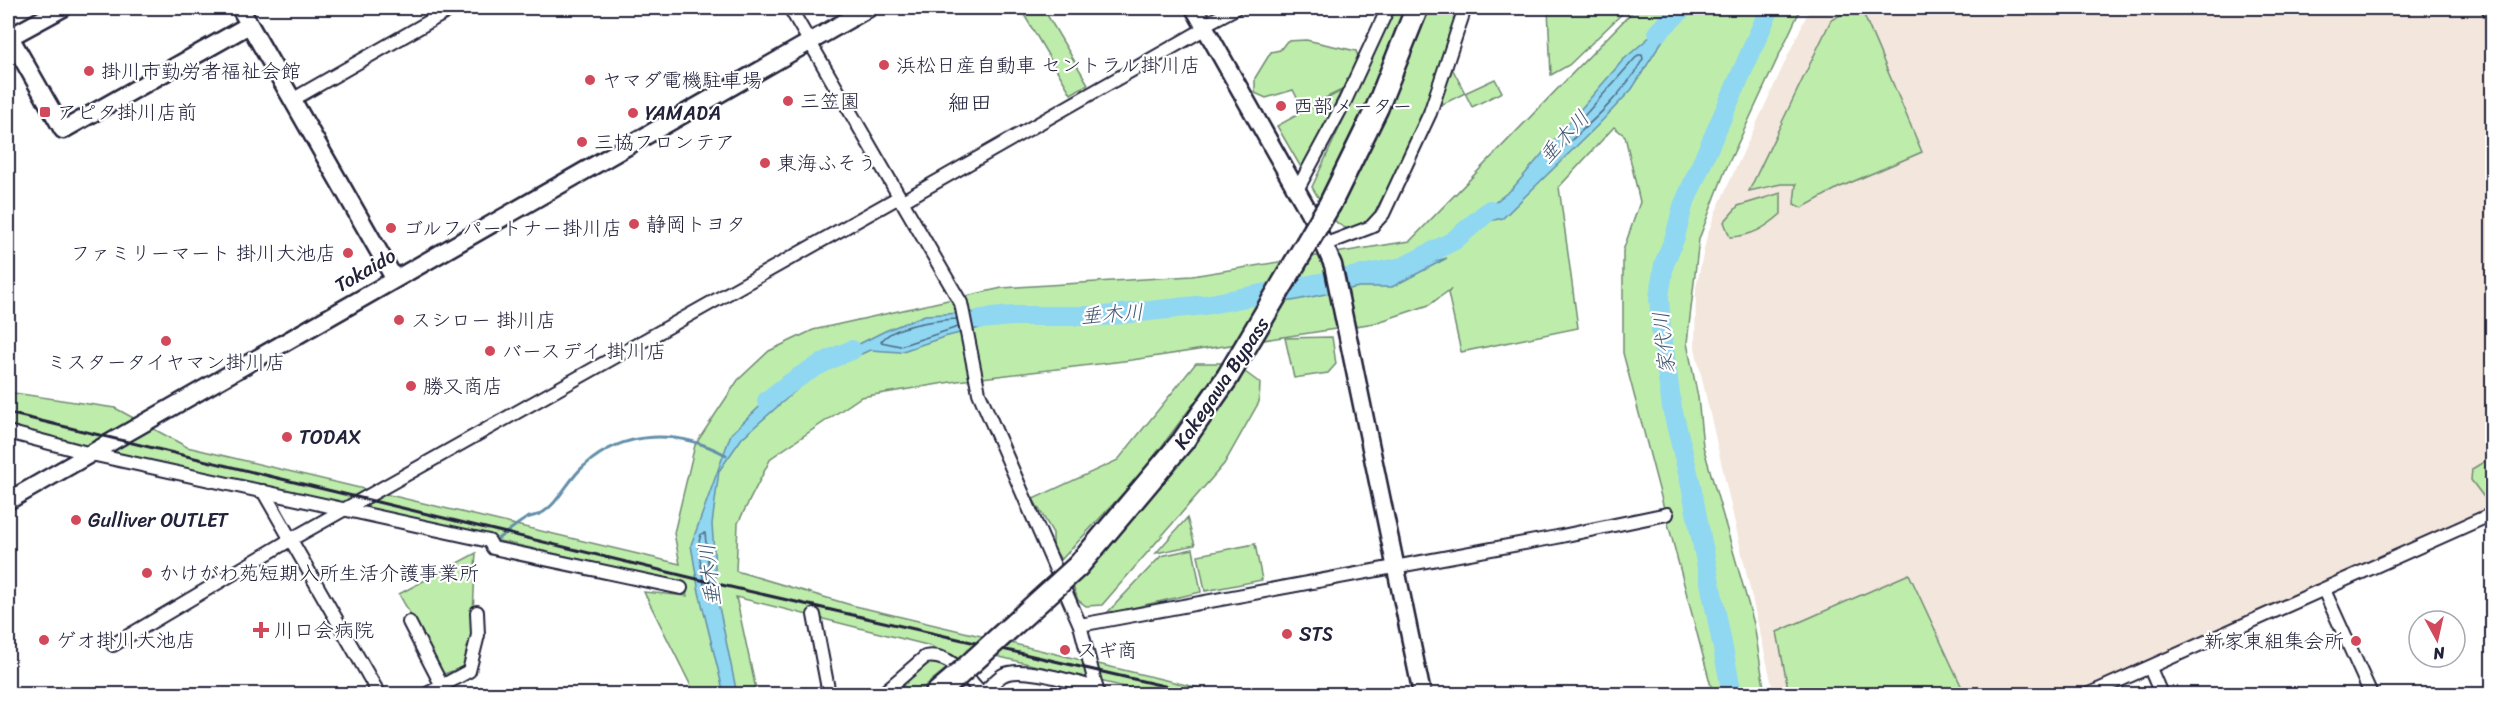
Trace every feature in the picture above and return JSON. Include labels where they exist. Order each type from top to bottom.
[{"type":"highway","name":"Kakegawa Bypass","points":[[936,694],[1078,566],[1183,441],[1227,378],[1330,204],[1377,108],[1417,8]]},
{"type":"street","points":[[63,8],[8,37],[63,130],[249,25]]},
{"type":"street","points":[[240,8],[394,278]]},
{"type":"street","points":[[292,100],[453,8]]},
{"type":"street","points":[[790,8],[962,303],[979,393],[1080,625],[1097,691]]},
{"type":"street","name":"Tokaido","points":[[8,501],[869,8]]},
{"type":"street","points":[[1194,8],[1326,243],[1345,321],[1422,694]]},
{"type":"street","points":[[113,645],[290,540],[900,200],[1236,8]]},
{"type":"street","points":[[1297,190],[1345,101],[1388,8]]},
{"type":"street","points":[[1326,243],[1371,227],[1383,214],[1430,113],[1465,8]]},
{"type":"street","points":[[8,432],[91,454],[489,541],[493,548],[681,588]]},
{"type":"street","points":[[263,491],[379,694]]},
{"type":"street","points":[[1080,625],[1394,565],[1557,537],[1667,514]]},
{"type":"street","points":[[2089,694],[2493,514]]},
{"type":"street","points":[[2324,590],[2371,694]]},
{"type":"street","points":[[427,694],[469,671],[478,635],[477,612]]},
{"type":"street","points":[[814,615],[829,694]]},
{"type":"street","points":[[409,622],[442,686]]},
{"type":"street","points":[[882,694],[924,657],[933,655],[951,662],[982,694],[1004,674],[1015,673],[1036,674],[1097,691]]},
{"type":"street","points":[[2150,668],[2161,694]]},
{"type":"shaded area","points":[[1810,8],[2479,8],[2492,37],[2492,506],[2071,694],[1774,694],[1695,348],[1696,288],[1707,236],[1716,211]]},
{"type":"green space","points":[[1020,8],[1043,8],[1088,84],[1071,94]]},
{"type":"green space","points":[[1395,8],[1460,8],[1418,130],[1374,214],[1364,225],[1354,229],[1346,228],[1330,215],[1312,187]]},
{"type":"green space","points":[[1548,8],[1628,8],[1569,65],[1551,75]]},
{"type":"green space","points":[[1636,8],[1801,8],[1725,171],[1699,239],[1687,343],[1698,397],[1703,446],[1754,624],[1765,694],[1700,694],[1712,690],[1623,353],[1623,251],[1640,202],[1625,136],[1614,127],[1559,187],[1578,328],[1461,352],[1448,293],[1451,289],[1429,305],[1375,323],[1132,360],[957,381],[861,397],[771,458],[738,523],[736,571],[851,605],[1224,694],[1154,694],[983,653],[960,663],[931,646],[736,597],[757,694],[695,694],[644,592],[687,596],[684,583],[8,429],[8,392],[115,408],[187,447],[680,564],[674,533],[695,445],[738,380],[769,351],[813,330],[1002,288],[1192,276],[1410,241]]},
{"type":"green space","points":[[1854,8],[1861,8],[1922,152],[1838,188],[1802,208],[1794,204],[1796,184],[1781,184],[1749,191],[1831,20]]},
{"type":"green space","points":[[1306,40],[1356,51],[1359,59],[1348,87],[1303,109],[1293,90],[1266,98],[1255,93],[1255,78],[1271,52],[1280,50],[1287,41]]},
{"type":"green space","points":[[1452,68],[1465,93],[1439,106]]},
{"type":"green space","points":[[1495,79],[1502,92],[1472,107],[1465,93]]},
{"type":"green space","points":[[1341,91],[1303,171],[1277,126]]},
{"type":"green space","points":[[1781,193],[1781,214],[1758,230],[1730,237],[1724,222],[1738,206]]},
{"type":"green space","points":[[1332,337],[1336,364],[1328,373],[1294,378],[1285,338]]},
{"type":"green space","points":[[1196,363],[1224,363],[1141,474],[1061,560],[1053,547],[1053,533],[1033,499],[1118,460]]},
{"type":"green space","points":[[1245,372],[1260,383],[1259,402],[1224,464],[1102,605],[1086,606],[1078,600],[1073,586]]},
{"type":"green space","points":[[2492,457],[2492,502],[2489,504],[2471,480],[2472,469]]},
{"type":"green space","points":[[1187,518],[1195,545],[1156,553]]},
{"type":"green space","points":[[1255,544],[1262,580],[1205,591],[1198,555]]},
{"type":"green space","points":[[1193,549],[1201,592],[1106,614],[1161,556]]},
{"type":"green space","points":[[476,553],[472,624],[466,666],[444,674],[399,594]]},
{"type":"green space","points":[[1909,574],[1965,694],[1789,694],[1777,632]]},
{"type":"green space","points":[[932,661],[942,662],[947,668],[915,694],[888,694]]},
{"type":"water","points":[[1675,15],[1668,32],[1632,89],[1597,126],[1503,218],[1471,225],[1485,210],[1512,189],[1623,60]]},
{"type":"water","points":[[1447,258],[1392,287],[1359,287],[1292,301],[1257,299],[1398,271]]},
{"type":"water","points":[[983,312],[1016,319],[944,337],[900,352],[870,350],[811,377],[742,438],[719,471],[712,524],[717,597],[737,694],[724,694],[699,592],[691,545],[731,434],[777,390],[829,359],[885,331],[925,315]]},
{"type":"waterway","name":"垂木川","points":[[1658,32],[1683,8]]},
{"type":"waterway","name":"家代川","points":[[1732,694],[1690,481],[1672,408],[1659,297],[1664,264],[1675,237],[1683,206],[1770,8]]},
{"type":"waterway","name":"垂木川","points":[[981,319],[1013,316],[1103,316],[1205,305],[1403,267],[1453,241],[1490,210]]},
{"type":"waterway","name":"垂木川","points":[[767,401],[807,372],[852,350]]},
{"type":"waterway","points":[[493,542],[527,518],[547,510],[584,466],[617,445],[653,437],[671,438],[690,441],[726,455]]},
{"type":"railway","points":[[8,413],[726,586],[1199,694]]},
{"type":"place","name":"浜松日産自動車 セントラル掛川店","points":[[884,65]]},
{"type":"place","name":"掛川市勤労者福祉会館","points":[[89,71]]},
{"type":"place","name":"ヤマダ電機駐車場","points":[[590,80]]},
{"type":"place","name":"三笠園","points":[[788,101]]},
{"type":"place","name":"西部メーター","points":[[1281,106]]},
{"type":"place","name":"アピタ掛川店前","points":[[45,112]]},
{"type":"place","name":"YAMADA","points":[[633,113]]},
{"type":"place","name":"三協フロンテア","points":[[582,142]]},
{"type":"place","name":"東海ふそう","points":[[765,163]]},
{"type":"place","name":"静岡トヨタ","points":[[634,224]]},
{"type":"place","name":"ゴルフパートナー掛川店","points":[[391,228]]},
{"type":"place","name":"ファミリーマート 掛川大池店","points":[[348,253]]},
{"type":"place","name":"スシロー 掛川店","points":[[399,320]]},
{"type":"place","name":"ミスタータイヤマン掛川店","points":[[166,341]]},
{"type":"place","name":"バースデイ 掛川店","points":[[490,351]]},
{"type":"place","name":"勝又商店","points":[[411,386]]},
{"type":"place","name":"TODAX","points":[[287,437]]},
{"type":"place","name":"Gulliver OUTLET","points":[[76,520]]},
{"type":"place","name":"かけがわ苑短期入所生活介護事業所","points":[[147,573]]},
{"type":"place","name":"川口会病院","points":[[261,630]]},
{"type":"place","name":"STS","points":[[1287,634]]},
{"type":"place","name":"ゲオ掛川大池店","points":[[44,640]]},
{"type":"place","name":"新家東組集会所","points":[[2356,641]]},
{"type":"place","name":"スギ商","points":[[1065,650]]},
{"type":"district","name":"細田","points":[[970,102]]}]
